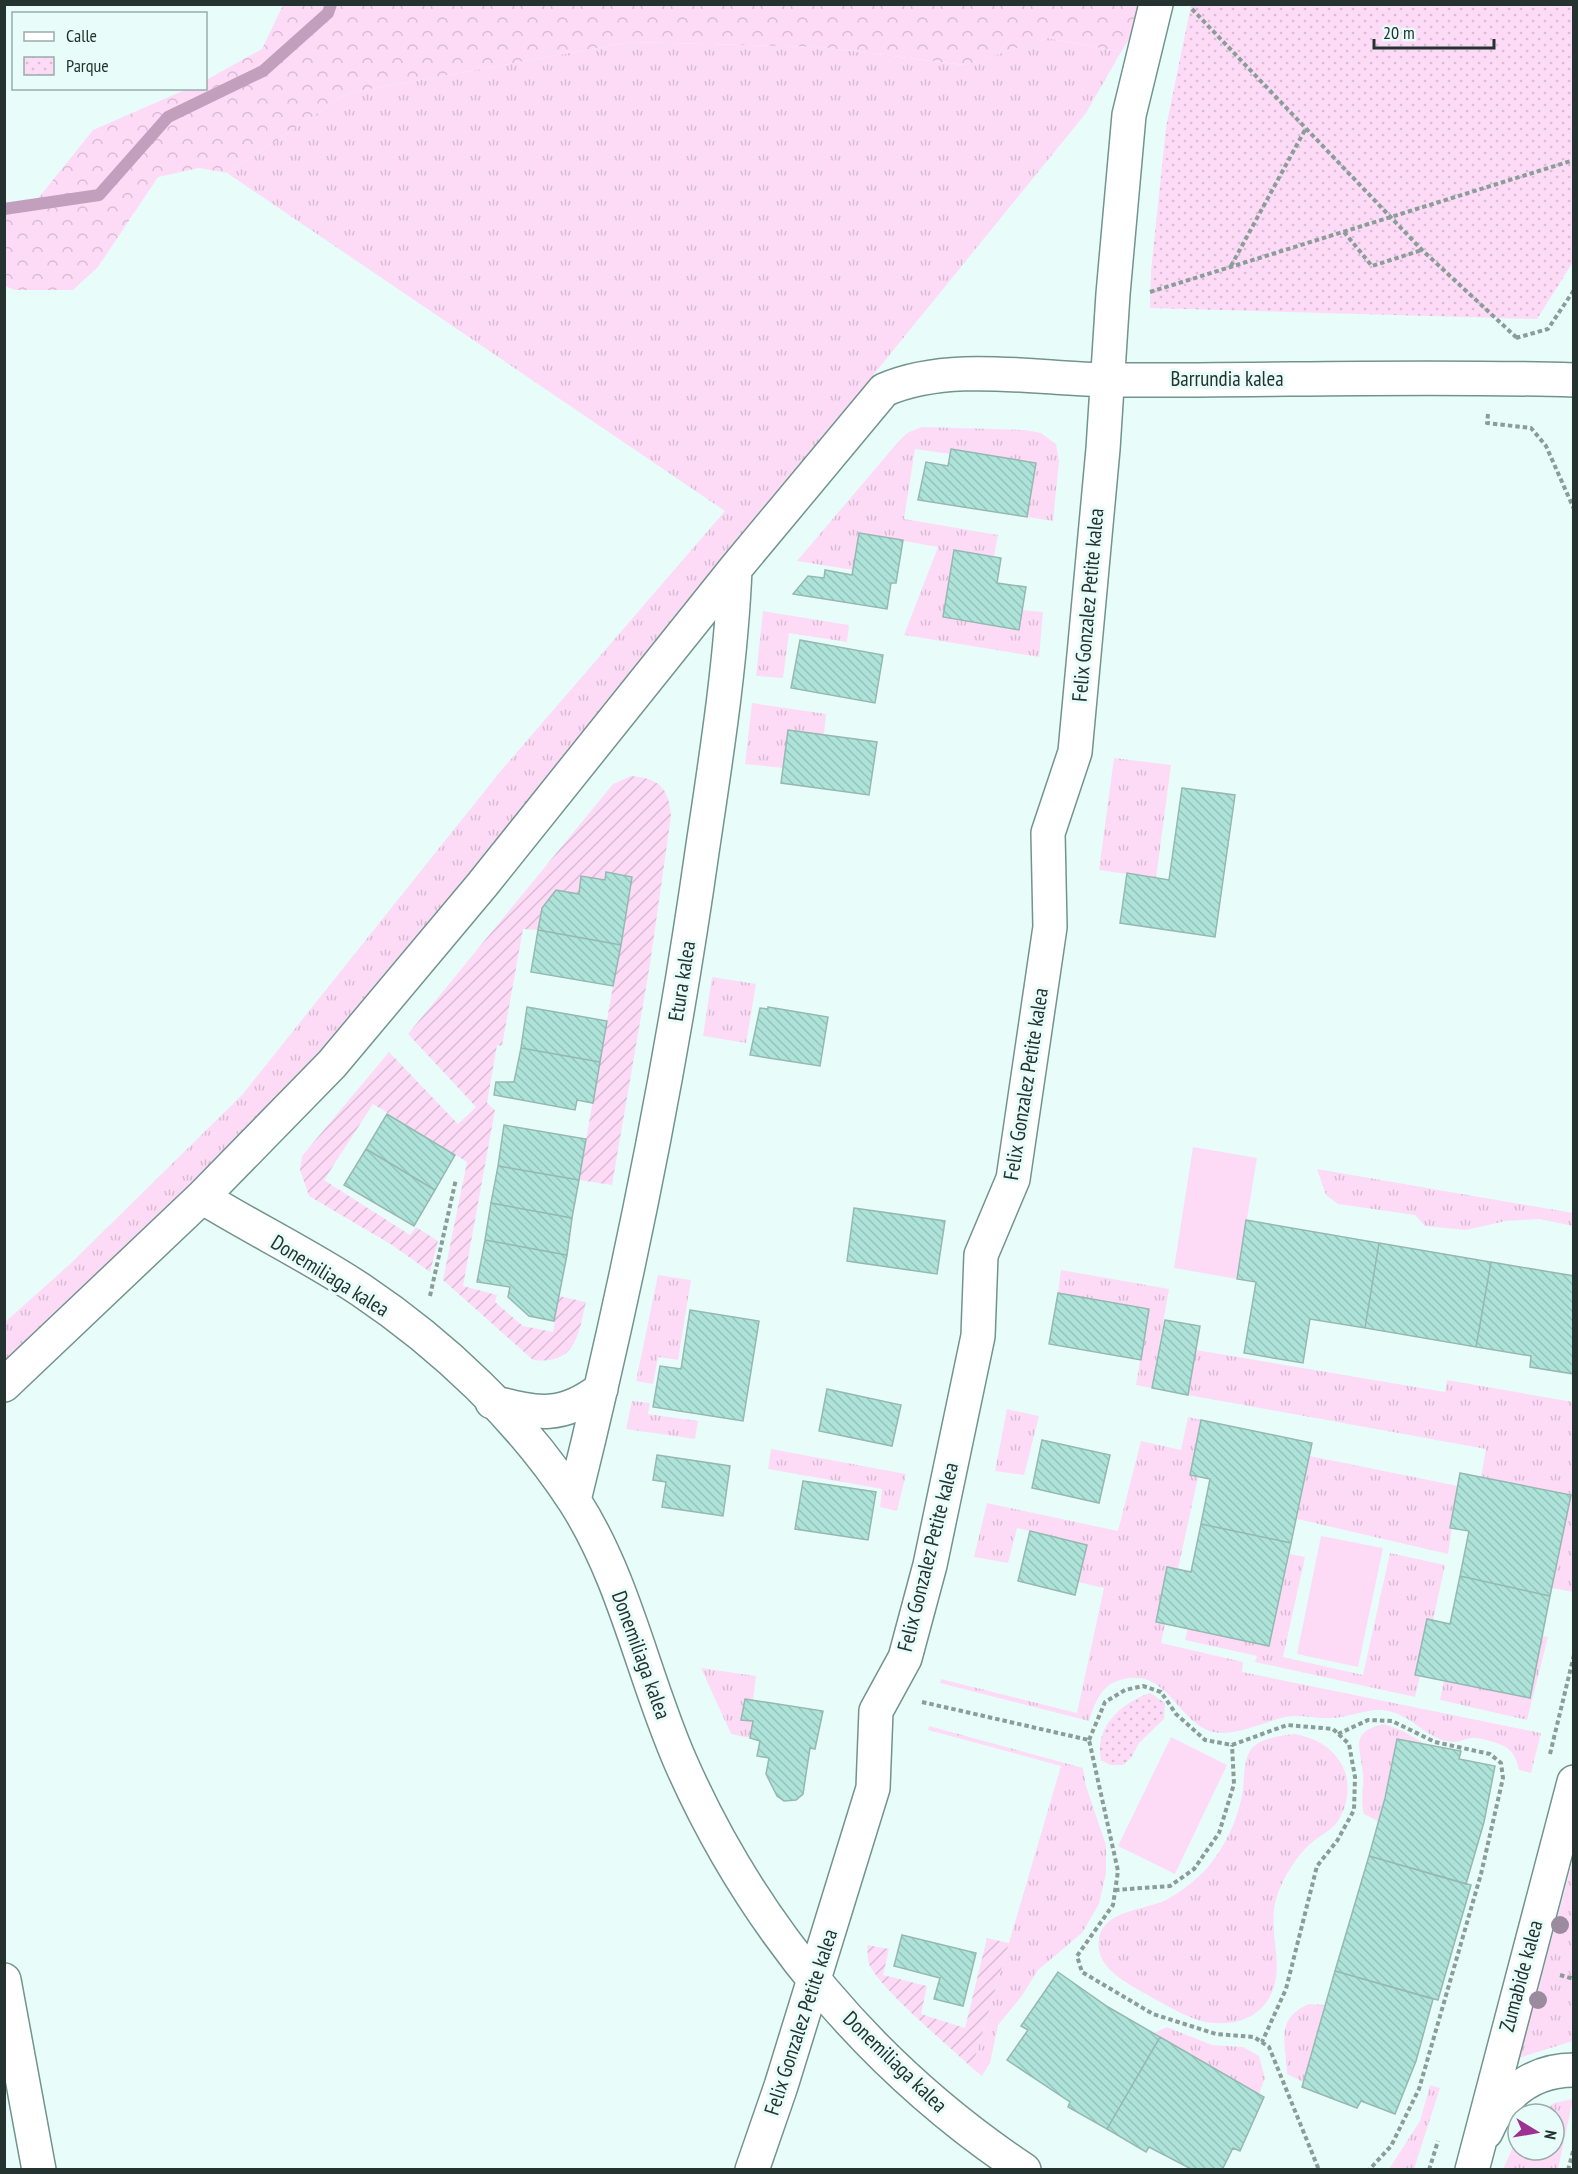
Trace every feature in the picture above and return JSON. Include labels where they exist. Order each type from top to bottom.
[{"type":"street","name":"Felix Gonzalez Petite kalea","points":[[752,2169],[814,1982],[873,1788],[876,1711],[905,1658],[930,1565],[978,1336],[981,1256],[1013,1179],[1050,927],[1048,833],[1075,752],[1129,115],[1156,4]]},
{"type":"street","name":"Barrundia kalea","points":[[735,569],[884,390],[908,380],[951,375],[1107,380],[1492,377],[1574,380]]},
{"type":"street","points":[[4,1385],[202,1197],[346,1048],[482,885],[735,569]]},
{"type":"street","name":"Etura kalea","points":[[574,1500],[601,1389],[663,1098],[720,727],[735,569]]},
{"type":"street","name":"Donemiliaga kalea","points":[[202,1197],[361,1290],[425,1338],[463,1371],[520,1430],[574,1500],[620,1593],[681,1764],[744,1883],[814,1982],[875,2049],[925,2094],[988,2145],[1024,2169]]},
{"type":"street","points":[[492,1402],[523,1410],[556,1412],[580,1405],[601,1389]]},
{"type":"street","name":"Zumabide kalea","points":[[1476,2156],[1498,2061],[1574,1782]]},
{"type":"street","points":[[4,1980],[39,2169]]},
{"type":"street","points":[[1476,2156],[1496,2110],[1513,2091],[1543,2075],[1574,2070]]},
{"type":"path","points":[[1187,4],[1422,250],[1517,338]]},
{"type":"path","points":[[1231,267],[1306,128]]},
{"type":"path","points":[[1139,296],[1574,160]]},
{"type":"path","points":[[1344,232],[1372,266],[1422,250]]},
{"type":"path","points":[[430,1297],[456,1179]]},
{"type":"path","points":[[1262,2042],[1286,1989],[1317,1866],[1337,1841],[1354,1810],[1355,1777],[1349,1744],[1332,1729],[1287,1725],[1232,1745],[1205,1740],[1176,1714],[1161,1692],[1143,1686],[1125,1690],[1106,1702],[1089,1740],[1111,1830],[1118,1871],[1113,1905],[1077,1956],[1082,1972],[1153,2014],[1216,2034],[1254,2037],[1262,2042],[1269,2048],[1319,2169]]},
{"type":"path","points":[[921,1701],[1089,1740]]},
{"type":"path","points":[[1338,1734],[1368,1720],[1392,1720],[1435,1742],[1490,1754],[1502,1763],[1503,1778],[1481,1874],[1419,2089],[1391,2146],[1369,2169]]},
{"type":"path","points":[[1115,1890],[1170,1886],[1194,1869],[1219,1833],[1231,1794],[1234,1784],[1232,1745]]},
{"type":"path","points":[[1568,2169],[1574,2148]]},
{"type":"green space","points":[[283,5],[1145,5],[1140,22],[1121,52],[1048,38],[965,65],[820,47],[630,42],[348,93],[227,173],[199,168],[158,177],[98,267],[73,290],[15,290],[5,286],[4,214],[36,201],[93,130],[185,90],[207,90],[207,79],[262,49]]},
{"type":"green space","points":[[1191,5],[1573,5],[1573,262],[1537,319],[1150,308],[1151,271],[1166,127]]},
{"type":"green space","points":[[1048,38],[1121,52],[1086,113],[412,943],[256,1128],[5,1362],[4,1323],[69,1265],[242,1095],[499,773],[725,511],[227,173],[348,93],[630,42],[820,47],[964,65]]},
{"type":"green space","points":[[922,427],[1025,430],[1041,433],[1056,444],[1059,461],[1053,521],[1027,517],[1036,463],[951,449],[950,454],[915,449],[904,519],[998,535],[994,556],[954,551],[943,617],[1018,630],[1022,610],[1043,612],[1039,657],[904,635],[938,547],[859,533],[853,570],[797,561],[898,442],[907,433]]},
{"type":"green space","points":[[763,611],[849,625],[847,642],[789,633],[783,678],[756,676]]},
{"type":"green space","points":[[752,703],[826,714],[824,735],[788,730],[783,768],[745,764]]},
{"type":"green space","points":[[1114,758],[1171,765],[1156,878],[1099,870]]},
{"type":"green space","points":[[631,776],[649,779],[661,786],[668,798],[671,816],[650,964],[612,1185],[579,1180],[632,877],[606,872],[605,880],[582,876],[579,894],[556,890],[542,908],[538,930],[523,929],[502,1046],[497,1045],[487,1103],[495,1110],[463,1286],[497,1295],[495,1302],[523,1326],[553,1332],[559,1296],[586,1302],[577,1337],[567,1353],[558,1358],[533,1360],[443,1280],[467,1162],[373,1104],[324,1180],[410,1235],[416,1227],[438,1241],[430,1272],[392,1245],[309,1196],[300,1170],[302,1156],[389,1052],[458,1124],[476,1107],[408,1034],[613,784]]},
{"type":"green space","points":[[712,977],[756,984],[746,1043],[703,1036]]},
{"type":"green space","points":[[1193,1147],[1257,1158],[1237,1279],[1174,1268]]},
{"type":"green space","points":[[1317,1169],[1573,1213],[1573,1226],[1539,1219],[1506,1221],[1466,1230],[1425,1226],[1415,1215],[1338,1204],[1326,1195]]},
{"type":"green space","points":[[1061,1270],[1169,1289],[1152,1388],[1136,1385],[1149,1309],[1058,1293]]},
{"type":"green space","points":[[658,1275],[691,1280],[678,1360],[658,1357],[653,1384],[636,1381]]},
{"type":"green space","points":[[1196,1350],[1445,1392],[1447,1380],[1573,1402],[1573,1592],[1552,1588],[1570,1495],[1481,1477],[1486,1449],[1188,1395]]},
{"type":"green space","points":[[632,1401],[650,1403],[648,1414],[698,1421],[695,1439],[626,1429]]},
{"type":"green space","points":[[1007,1409],[1039,1416],[1024,1475],[995,1471]]},
{"type":"green space","points":[[1188,1417],[1201,1420],[1190,1475],[1198,1477],[1178,1569],[1167,1567],[1156,1622],[1165,1624],[1161,1643],[1243,1662],[1242,1672],[1541,1733],[1531,1773],[1519,1770],[1513,1754],[1502,1745],[1476,1738],[1456,1742],[1444,1741],[1401,1715],[1380,1710],[1330,1718],[1290,1716],[1239,1731],[1223,1733],[1208,1730],[1196,1723],[1165,1691],[1154,1683],[1140,1678],[1116,1681],[1105,1689],[1097,1700],[1089,1721],[940,1683],[941,1679],[1077,1713],[1104,1588],[1078,1582],[1087,1545],[1017,1528],[1008,1563],[974,1557],[987,1503],[1118,1531],[1141,1441],[1181,1450]]},
{"type":"green space","points":[[771,1449],[906,1474],[897,1511],[880,1507],[882,1489],[768,1469]]},
{"type":"green space","points":[[1310,1456],[1458,1486],[1448,1554],[1297,1519]]},
{"type":"green space","points":[[1321,1536],[1383,1548],[1358,1667],[1297,1654]]},
{"type":"green space","points":[[1390,1553],[1445,1565],[1433,1620],[1427,1620],[1415,1674],[1420,1676],[1415,1697],[1255,1662],[1257,1656],[1185,1640],[1188,1628],[1269,1646],[1290,1554],[1305,1557],[1283,1657],[1363,1675]]},
{"type":"green space","points":[[1543,1636],[1548,1637],[1527,1720],[1440,1700],[1444,1680],[1530,1698]]},
{"type":"green space","points":[[701,1668],[756,1676],[753,1700],[745,1700],[741,1719],[753,1721],[750,1738],[731,1734]]},
{"type":"green space","points":[[1150,1693],[1165,1703],[1164,1719],[1139,1743],[1131,1758],[1123,1765],[1110,1765],[1101,1760],[1102,1737],[1112,1718],[1129,1703]]},
{"type":"green space","points":[[1384,1724],[1403,1731],[1425,1744],[1397,1739],[1379,1822],[1364,1814],[1359,1742],[1365,1732]]},
{"type":"green space","points":[[929,1726],[1083,1768],[1086,1786],[1106,1845],[1106,1873],[1099,1904],[1082,1933],[1038,1970],[1021,1997],[998,2025],[990,2063],[982,2076],[972,2068],[1061,1766],[928,1730]]},
{"type":"green space","points":[[1295,1734],[1323,1744],[1342,1765],[1348,1788],[1346,1804],[1335,1825],[1310,1844],[1300,1855],[1278,1893],[1274,1915],[1277,1967],[1269,1999],[1255,2014],[1236,2022],[1214,2023],[1198,2020],[1151,1997],[1112,1972],[1101,1958],[1100,1937],[1104,1927],[1112,1919],[1168,1899],[1203,1872],[1219,1852],[1237,1816],[1249,1752],[1262,1741]]},
{"type":"green space","points":[[1171,1737],[1227,1765],[1175,1874],[1118,1846]]},
{"type":"green space","points":[[1573,1860],[1573,2041],[1512,2060],[1543,1970]]},
{"type":"green space","points":[[987,1938],[1009,1943],[972,2068],[886,1987],[869,1964],[867,1945],[889,1949],[883,1975],[927,1986],[921,2014],[965,2028]]},
{"type":"green space","points":[[1309,2004],[1325,2005],[1303,2082],[1287,2074],[1284,2033],[1291,2017]]},
{"type":"green space","points":[[1167,2027],[1212,2045],[1243,2047],[1259,2056],[1265,2078],[1259,2094],[1154,2033]]},
{"type":"green space","points":[[1430,2085],[1440,2088],[1414,2169],[1389,2169],[1420,2121]]},
{"type":"green space","points":[[1573,2099],[1566,2132],[1566,2102],[1559,2102]]},
{"type":"green space","points":[[1506,2162],[1560,2162],[1558,2169],[1503,2169]]},
{"type":"building","points":[[951,449],[1036,463],[1027,517],[918,500],[926,462],[948,466]]},
{"type":"building","points":[[859,533],[903,540],[896,583],[891,583],[887,609],[793,594],[808,576],[824,578],[825,570],[852,575]]},
{"type":"building","points":[[954,550],[1001,558],[997,583],[1026,587],[1019,630],[943,617]]},
{"type":"building","points":[[800,640],[883,655],[875,703],[791,688]]},
{"type":"building","points":[[788,730],[877,742],[869,795],[781,783]]},
{"type":"building","points":[[1182,788],[1235,795],[1215,937],[1120,923],[1127,873],[1169,880]]},
{"type":"building","points":[[606,872],[632,877],[621,945],[538,930],[542,908],[556,890],[579,894],[581,876],[605,880]]},
{"type":"building","points":[[538,930],[621,945],[613,986],[531,972]]},
{"type":"building","points":[[527,1007],[607,1021],[600,1062],[521,1048]]},
{"type":"building","points":[[768,1007],[828,1017],[820,1066],[750,1055],[760,1008],[768,1009]]},
{"type":"building","points":[[521,1048],[600,1062],[593,1103],[577,1100],[575,1110],[494,1095],[496,1082],[514,1082]]},
{"type":"building","points":[[387,1114],[455,1155],[435,1190],[366,1149]]},
{"type":"building","points":[[504,1125],[586,1139],[579,1180],[498,1166]]},
{"type":"building","points":[[366,1149],[435,1190],[414,1226],[344,1185]]},
{"type":"building","points":[[498,1166],[579,1180],[572,1218],[491,1203]]},
{"type":"building","points":[[491,1203],[572,1218],[567,1255],[485,1240]]},
{"type":"building","points":[[854,1208],[945,1221],[937,1274],[847,1261]]},
{"type":"building","points":[[1246,1220],[1379,1243],[1365,1328],[1310,1319],[1303,1363],[1244,1353],[1256,1282],[1237,1279]]},
{"type":"building","points":[[485,1240],[567,1255],[554,1321],[529,1316],[508,1297],[510,1287],[477,1282]]},
{"type":"building","points":[[1379,1243],[1491,1262],[1476,1347],[1365,1328]]},
{"type":"building","points":[[1491,1262],[1574,1276],[1574,1374],[1530,1367],[1531,1356],[1476,1347]]},
{"type":"building","points":[[1058,1293],[1149,1309],[1141,1360],[1049,1344]]},
{"type":"building","points":[[690,1310],[759,1321],[743,1421],[653,1407],[660,1366],[681,1369]]},
{"type":"building","points":[[1165,1320],[1200,1326],[1188,1395],[1152,1388]]},
{"type":"building","points":[[827,1389],[901,1405],[892,1446],[819,1431]]},
{"type":"building","points":[[1201,1420],[1312,1443],[1291,1543],[1201,1524],[1210,1479],[1190,1475]]},
{"type":"building","points":[[1042,1440],[1110,1455],[1099,1503],[1032,1488]]},
{"type":"building","points":[[657,1455],[730,1466],[723,1516],[662,1507],[666,1482],[653,1480]]},
{"type":"building","points":[[1460,1473],[1571,1495],[1550,1596],[1460,1576],[1469,1531],[1450,1528]]},
{"type":"building","points":[[803,1481],[876,1492],[868,1540],[795,1529]]},
{"type":"building","points":[[1201,1524],[1291,1543],[1269,1646],[1156,1622],[1167,1567],[1191,1572]]},
{"type":"building","points":[[1030,1531],[1087,1545],[1075,1595],[1018,1581]]},
{"type":"building","points":[[1460,1576],[1550,1596],[1530,1698],[1415,1675],[1427,1619],[1450,1624]]},
{"type":"building","points":[[745,1699],[823,1711],[815,1749],[810,1748],[803,1794],[796,1800],[784,1801],[777,1796],[766,1774],[769,1758],[757,1756],[760,1741],[750,1738],[753,1721],[741,1720]]},
{"type":"building","points":[[1397,1739],[1461,1751],[1459,1759],[1495,1766],[1484,1822],[1466,1884],[1369,1856],[1385,1798]]},
{"type":"building","points":[[1369,1856],[1471,1885],[1438,2000],[1335,1971]]},
{"type":"building","points":[[902,1935],[976,1953],[963,2006],[934,1999],[940,1978],[894,1966]]},
{"type":"building","points":[[1335,1971],[1433,1999],[1416,2061],[1395,2114],[1361,2101],[1357,2108],[1302,2087]]},
{"type":"building","points":[[1058,1972],[1108,2007],[1160,2037],[1107,2129],[1068,2107],[1070,2102],[1007,2060],[1028,2030],[1021,2026]]},
{"type":"building","points":[[1160,2037],[1264,2097],[1240,2151],[1233,2148],[1222,2170],[1193,2170],[1149,2147],[1146,2152],[1107,2129]]},
{"type":"waterway","points":[[4,209],[99,195],[168,117],[263,71],[328,13],[331,4]]}]
